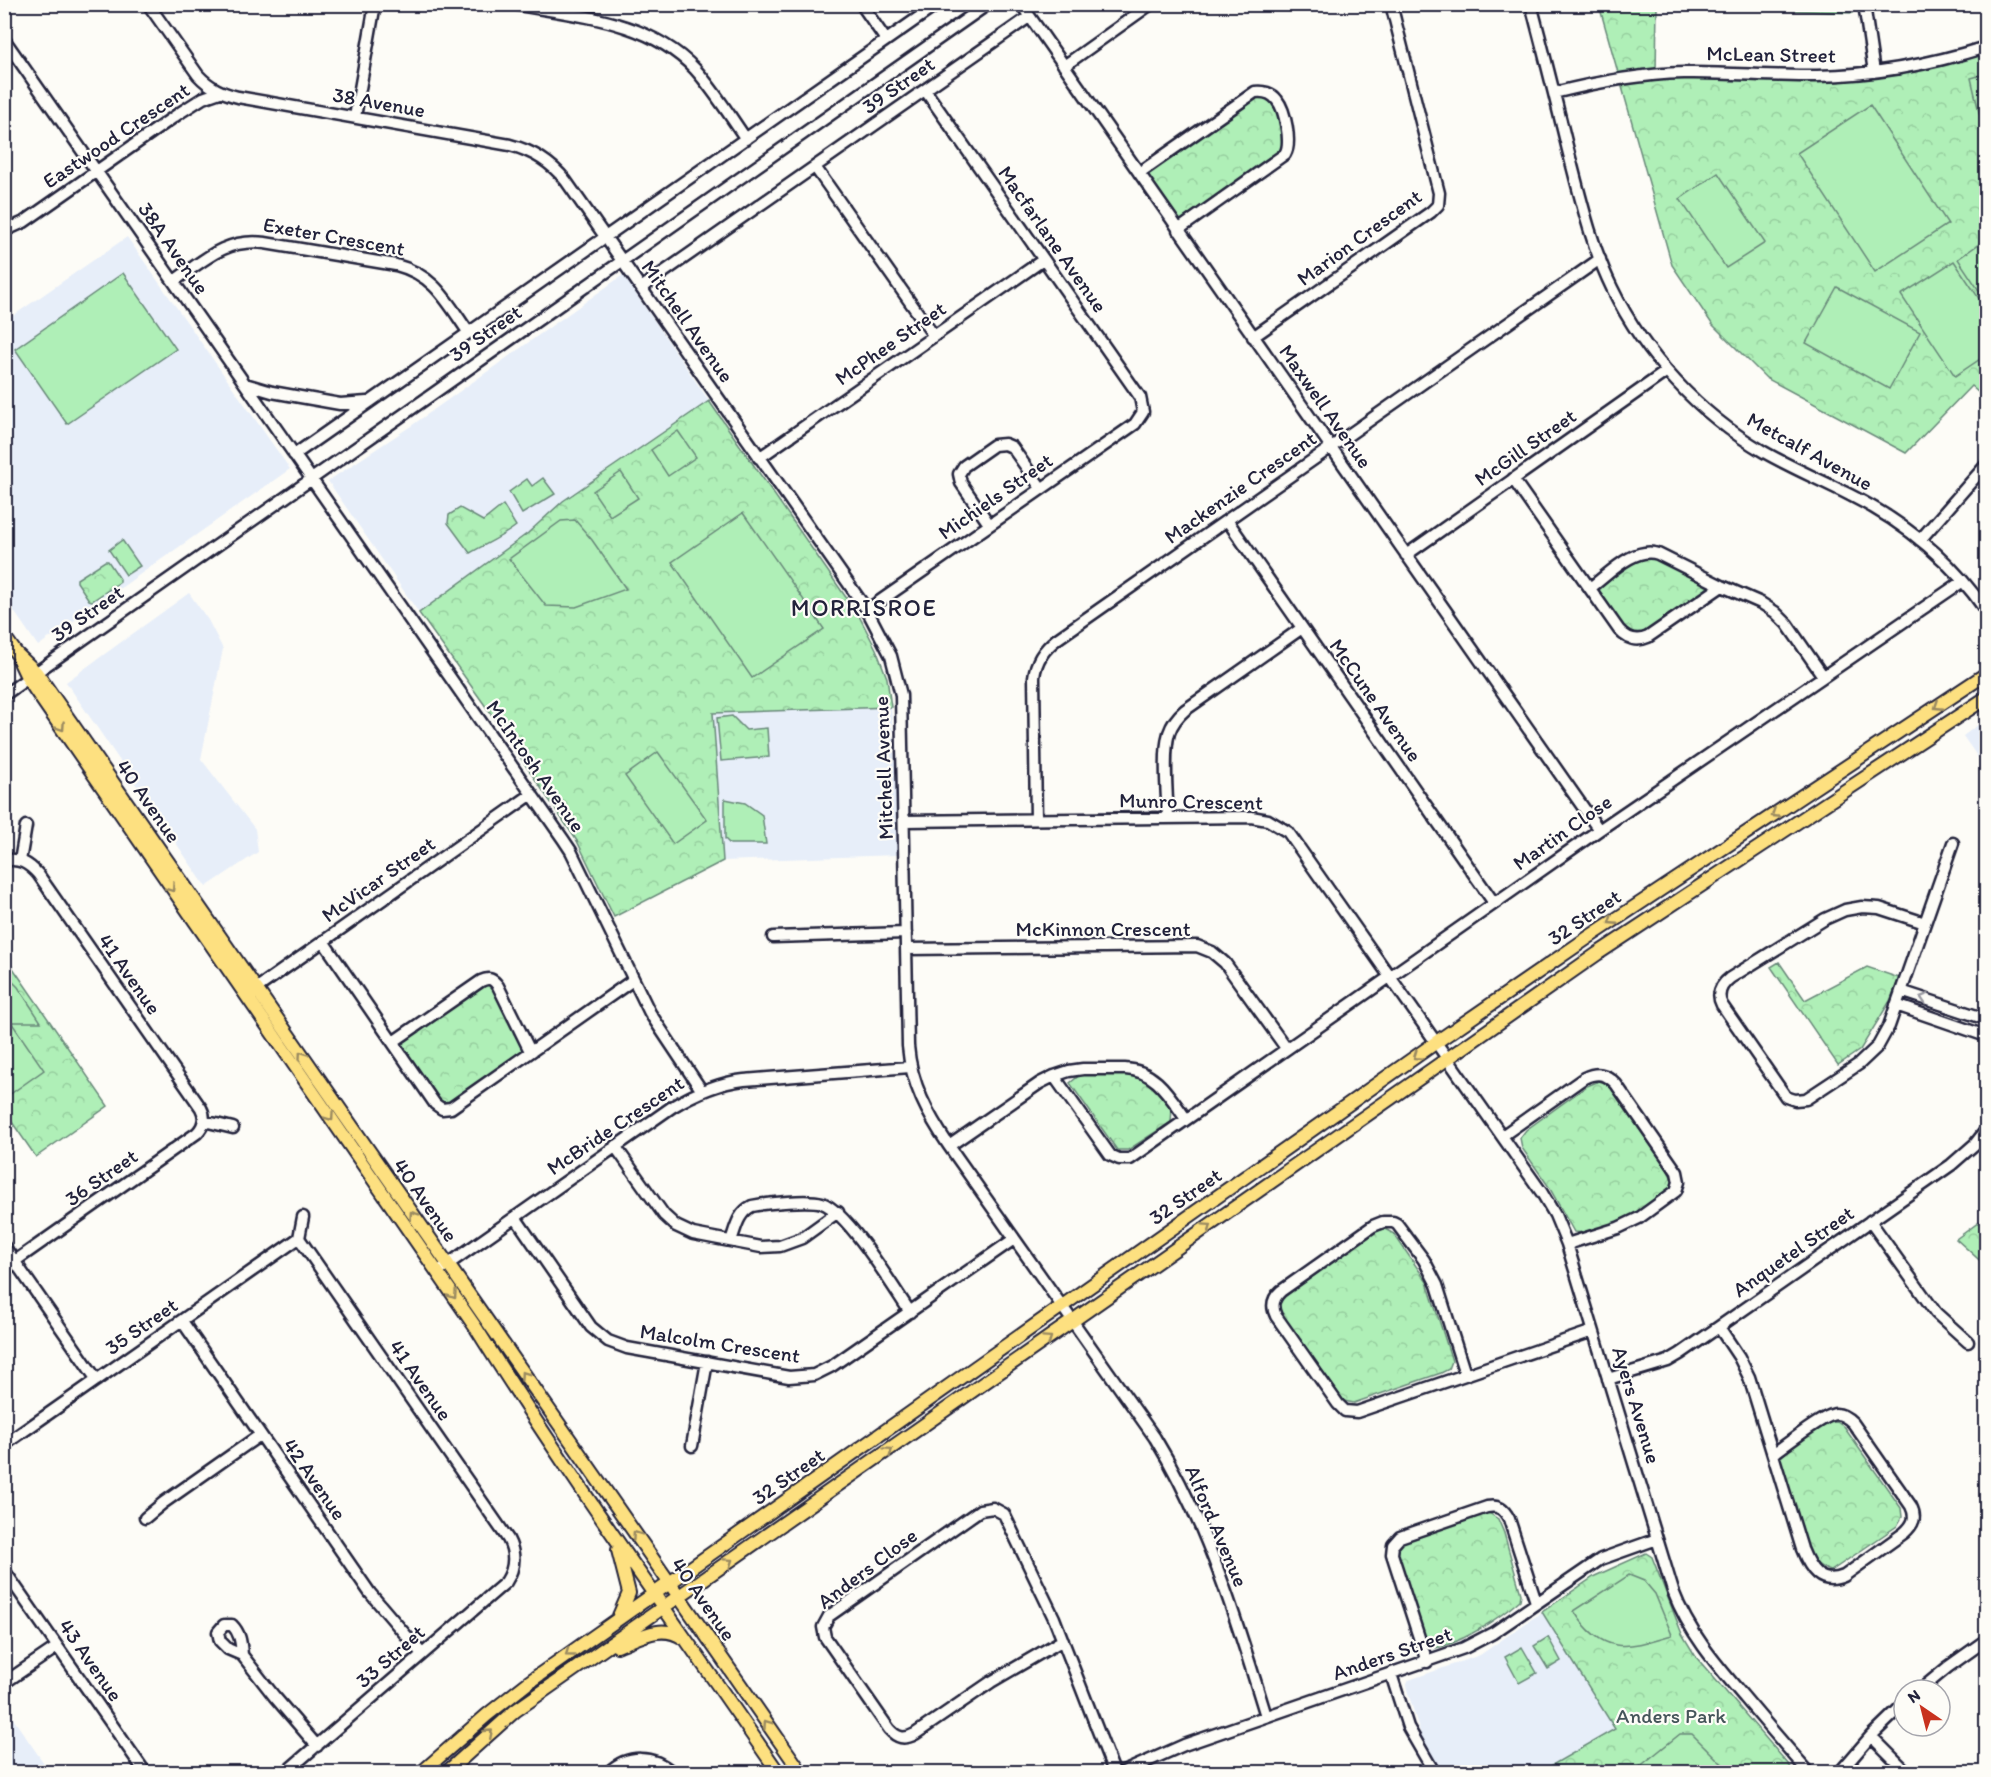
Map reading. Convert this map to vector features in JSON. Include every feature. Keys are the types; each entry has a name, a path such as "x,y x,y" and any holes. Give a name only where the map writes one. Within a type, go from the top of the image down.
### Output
{"main road":[{"name":"40 Avenue","path":"4,636 442,1268 679,1597 801,1773"},
{"name":"32 Street","path":"422,1773 487,1715 530,1682 1437,1042 1589,937 1986,674"},
{"name":"32 Street","path":"447,1773 472,1747 515,1711 1597,954 1986,698"},
{"name":"40 Avenue","path":"442,1268 521,1400 778,1773"},
{"path":"609,1530 619,1552 629,1588 628,1598 617,1620"},
{"path":"597,1654 659,1631 674,1633 688,1642"}],"street":[{"name":"38 Avenue","path":"148,4 198,75 220,92 510,145 534,153 561,174 606,237"},
{"path":"355,117 375,4"},
{"path":"513,4 612,22 635,29 656,40 678,53 694,69 746,139"},
{"path":"861,4 886,40"},
{"name":"39 Street","path":"294,455 938,4"},
{"name":"39 Street","path":"4,695 988,4"},
{"name":"Maxwell Avenue","path":"1021,4 1599,830"},
{"path":"1064,66 1151,4"},
{"name":"Marion Crescent","path":"1253,337 1438,205 1439,193 1391,4"},
{"name":"Metcalf Avenue","path":"1531,4 1579,193 1600,258 1626,315 1646,345 1700,405 1752,445 1865,503 1920,540 1963,581 1986,611"},
{"path":"1864,4 1874,72"},
{"name":"39 Street","path":"641,288 1029,16"},
{"name":"38A Avenue","path":"4,39 312,479"},
{"name":"McLean Street","path":"1554,93 1613,80 1670,74 1817,76 1874,72 1934,61 1986,46"},
{"name":"Macfarlane Avenue","path":"925,90 1140,398 1143,412"},
{"name":"Eastwood Crescent","path":"4,231 24,222 181,112 220,92"},
{"path":"1139,173 1255,92 1267,93 1277,100 1289,141 1285,154 1178,230"},
{"path":"815,166 934,336"},
{"name":"Mitchell Avenue","path":"606,237 867,610 886,643 899,683 902,706 910,1067 924,1104 949,1146 1062,1306"},
{"name":"Exeter Crescent","path":"174,281 216,252 232,244 254,241 396,265 413,270 434,284 469,333"},
{"name":"Mackenzie Crescent","path":"1036,819 1034,676 1041,656 1057,639 1600,258"},
{"name":"McPhee Street","path":"759,458 1043,260"},
{"name":"McGill Street","path":"1406,555 1667,371"},
{"path":"245,384 272,392 340,404 371,402"},
{"name":"Michiels Street","path":"867,610 1135,423 1143,412"},
{"path":"989,524 961,483 959,474 964,466 994,445 1002,443 1012,447 1041,488"},
{"path":"1920,540 1986,466"},
{"name":"McIntosh Avenue","path":"312,479 571,851 658,1027 702,1091"},
{"path":"1513,479 1622,633 1631,639 1640,640 1648,637 1722,586"},
{"name":"McCune Avenue","path":"1227,520 1494,903"},
{"path":"1590,588 1636,554 1647,551 1658,554 1761,603 1780,617 1822,676"},
{"name":"Martin Close","path":"1054,1076 1110,1155 1119,1159 1130,1159 1599,830 1963,581"},
{"path":"1168,818 1167,745 1176,719 1185,710 1302,628"},
{"name":"McVicar Street","path":"251,992 532,794"},
{"name":"Munro Crescent","path":"905,821 1261,818 1282,827 1296,842 1437,1042"},
{"path":"4,861 20,861 27,825"},
{"path":"1925,922 1879,908 1862,907 1845,910 1825,919 1722,985 1719,995 1722,1005 1786,1097 1806,1100 1867,1058 1878,1046 1896,1005 1953,843"},
{"name":"41 Avenue","path":"20,861 38,874 201,1108 204,1121"},
{"path":"773,937 906,933"},
{"path":"323,941 435,1104 447,1109 633,980"},
{"name":"McKinnon Crescent","path":"906,949 1197,946 1212,952 1225,963 1286,1048"},
{"path":"393,1042 481,981 492,979 498,986 530,1051"},
{"path":"1901,991 1986,1019"},
{"path":"1896,1005 1986,1036"},
{"path":"1957,1026 1962,1011"},
{"name":"Ayers Avenue","path":"1437,1042 1545,1198 1567,1244 1677,1601 1694,1635 1809,1773"},
{"name":"McBride Crescent","path":"442,1268 615,1146 677,1104 702,1091 733,1081 910,1067"},
{"path":"949,1146 1040,1083 1069,1071 1083,1069 1134,1069 1146,1074 1158,1082 1186,1119"},
{"path":"1502,1136 1584,1078 1591,1075 1605,1075 1616,1084 1677,1172 1679,1182 1676,1191 1639,1218 1618,1228 1567,1244"},
{"path":"204,1121 233,1128"},
{"name":"36 Street","path":"15,1261 197,1133 204,1121"},
{"name":"Anquetel Street","path":"1608,1379 1668,1361 1951,1165 1975,1144 1986,1130"},
{"path":"615,1146 660,1210 675,1226 699,1236 770,1247 790,1244 838,1212"},
{"path":"731,1241 739,1217 752,1206 815,1202 825,1204 846,1220 910,1312"},
{"path":"299,1238 303,1217"},
{"name":"Malcolm Crescent","path":"515,1217 588,1323 600,1336 614,1344 781,1376 798,1377 814,1375 832,1366 1014,1239"},
{"path":"1870,1221 1936,1313 1968,1342"},
{"path":"1465,1374 1433,1276 1401,1228 1393,1222 1383,1222 1372,1226 1281,1291 1275,1298 1273,1305 1276,1316 1345,1411 1357,1412 1593,1331"},
{"name":"41 Avenue","path":"299,1238 508,1539 513,1555 513,1565"},
{"name":"35 Street","path":"4,1446 299,1238"},
{"path":"4,1246 97,1380"},
{"name":"Alford Avenue","path":"1062,1306 1155,1438 1185,1491 1208,1544 1266,1716"},
{"name":"42 Avenue","path":"182,1321 370,1593 422,1654"},
{"path":"1719,1327 1749,1377 1802,1549 1815,1572 1825,1579 1836,1579 1913,1525 1915,1516 1911,1506 1853,1423 1845,1416 1836,1414 1825,1418 1773,1454"},
{"path":"692,1446 707,1362"},
{"path":"146,1518 163,1503 261,1435"},
{"path":"1427,1662 1392,1554 1393,1545 1400,1537 1487,1507 1498,1506 1505,1511 1509,1519 1536,1602"},
{"name":"Anders Close","path":"1062,1640 991,1682 915,1734 902,1738 889,1729 825,1637 822,1627 829,1616 980,1510 989,1507 1001,1511 1046,1597 1114,1773"},
{"name":"Anders Street","path":"1123,1773 1169,1750 1474,1644 1601,1559 1657,1539"},
{"name":"33 Street","path":"286,1773 506,1582 513,1565"},
{"name":"43 Avenue","path":"4,1570 145,1773"},
{"path":"1935,1678 1986,1640"},
{"path":"4,1683 57,1647"},
{"path":"242,1655 317,1746"},
{"path":"1391,1674 1408,1727 1434,1773"},
{"path":"1840,1773 1871,1736 1892,1716"},
{"path":"1871,1736 1907,1773"},
{"path":"609,1773 620,1764 632,1759 649,1760 660,1764 672,1773"}],"shaded area":[{"path":"127,237 290,469 38,646 5,598 4,322"},
{"path":"623,275 709,401 563,501 528,533 419,613 328,481 411,426"},
{"path":"189,593 208,620 223,649 201,759 255,829 258,852 206,887 66,682"},
{"path":"891,707 899,821 897,855 723,861 713,713"},
{"path":"1986,719 1986,769 1963,736"},
{"path":"1542,1612 1615,1729 1540,1772 1441,1772 1424,1745 1406,1686 1409,1680 1480,1655"},
{"path":"5,1707 50,1772 5,1772"}],"green space":[{"path":"1852,4 1853,13 1669,5 1836,5"},
{"path":"1599,5 1657,5 1656,74 1854,74 1986,47 1986,399 1971,386 1906,453 1766,378 1712,324 1672,265"},
{"path":"1986,74 1986,142 1971,78"},
{"path":"1250,95 1273,95 1289,146 1178,230 1139,173"},
{"path":"1870,105 1948,224 1875,272 1797,153"},
{"path":"1718,173 1765,243 1726,268 1680,199"},
{"path":"1986,239 1986,301 1958,259"},
{"path":"1954,261 1986,309 1986,355 1955,376 1901,295"},
{"path":"123,273 176,349 67,424 15,349"},
{"path":"1837,287 1920,332 1889,389 1806,343"},
{"path":"709,401 859,616 876,649 887,678 891,707 713,713 723,861 614,917 577,841 419,613 528,533 563,501"},
{"path":"678,431 696,457 668,476 651,450"},
{"path":"621,472 638,498 610,516 593,491"},
{"path":"543,478 555,494 522,514 509,492 527,479 532,486"},
{"path":"503,505 516,526 470,553 448,523 449,515 460,508 483,521"},
{"path":"743,513 824,629 752,678 672,562"},
{"path":"575,520 626,589 576,607 546,606 509,559 561,521"},
{"path":"122,540 140,566 126,575 109,550"},
{"path":"1642,552 1722,586 1648,637 1631,639 1590,588"},
{"path":"108,561 120,582 92,601 89,600 77,579"},
{"path":"732,716 746,730 767,728 769,757 721,761 717,718"},
{"path":"658,752 707,820 673,844 625,776"},
{"path":"725,799 745,803 762,815 766,844 730,844 725,839"},
{"path":"4,955 108,1106 36,1157 5,1112"},
{"path":"1779,962 1805,1000 1867,967 1899,978 1890,1001 1860,1050 1838,1065 1771,967"},
{"path":"488,979 530,1051 442,1109 393,1042"},
{"path":"12,981 41,1022 11,1022 44,1070 9,1095 4,1088 4,982"},
{"path":"1120,1073 1147,1081 1172,1108 1171,1122 1128,1150 1117,1150 1070,1083 1080,1075"},
{"path":"1602,1080 1611,1088 1667,1169 1672,1184 1657,1200 1631,1215 1603,1228 1584,1233 1574,1232 1549,1187 1522,1148 1520,1138 1526,1130 1587,1086"},
{"path":"1986,1217 1986,1266 1956,1239"},
{"path":"1385,1229 1394,1234 1427,1282 1452,1361 1449,1369 1441,1373 1354,1403 1344,1401 1280,1312 1279,1304 1284,1297 1376,1231"},
{"path":"1837,1422 1844,1427 1901,1508 1902,1517 1897,1526 1831,1571 1816,1562 1806,1548 1780,1463 1786,1451 1827,1423"},
{"path":"1489,1513 1498,1519 1504,1533 1521,1594 1520,1600 1490,1622 1464,1637 1440,1647 1430,1648 1425,1642 1396,1557 1397,1548 1403,1541"},
{"name":"Anders Park","path":"1646,1553 1652,1557 1682,1634 1696,1657 1795,1772 1540,1772 1615,1729 1542,1612 1595,1576"},
{"path":"1629,1575 1644,1581 1655,1594 1672,1635 1642,1643 1617,1645 1595,1636 1574,1611"},
{"path":"1548,1637 1561,1661 1548,1669 1534,1646"},
{"path":"1522,1647 1537,1673 1519,1683 1505,1657"},
{"path":"1680,1734 1692,1734 1730,1772 1633,1772"}],"district":[{"name":"MORRISROE","path":"864,607"}]}
